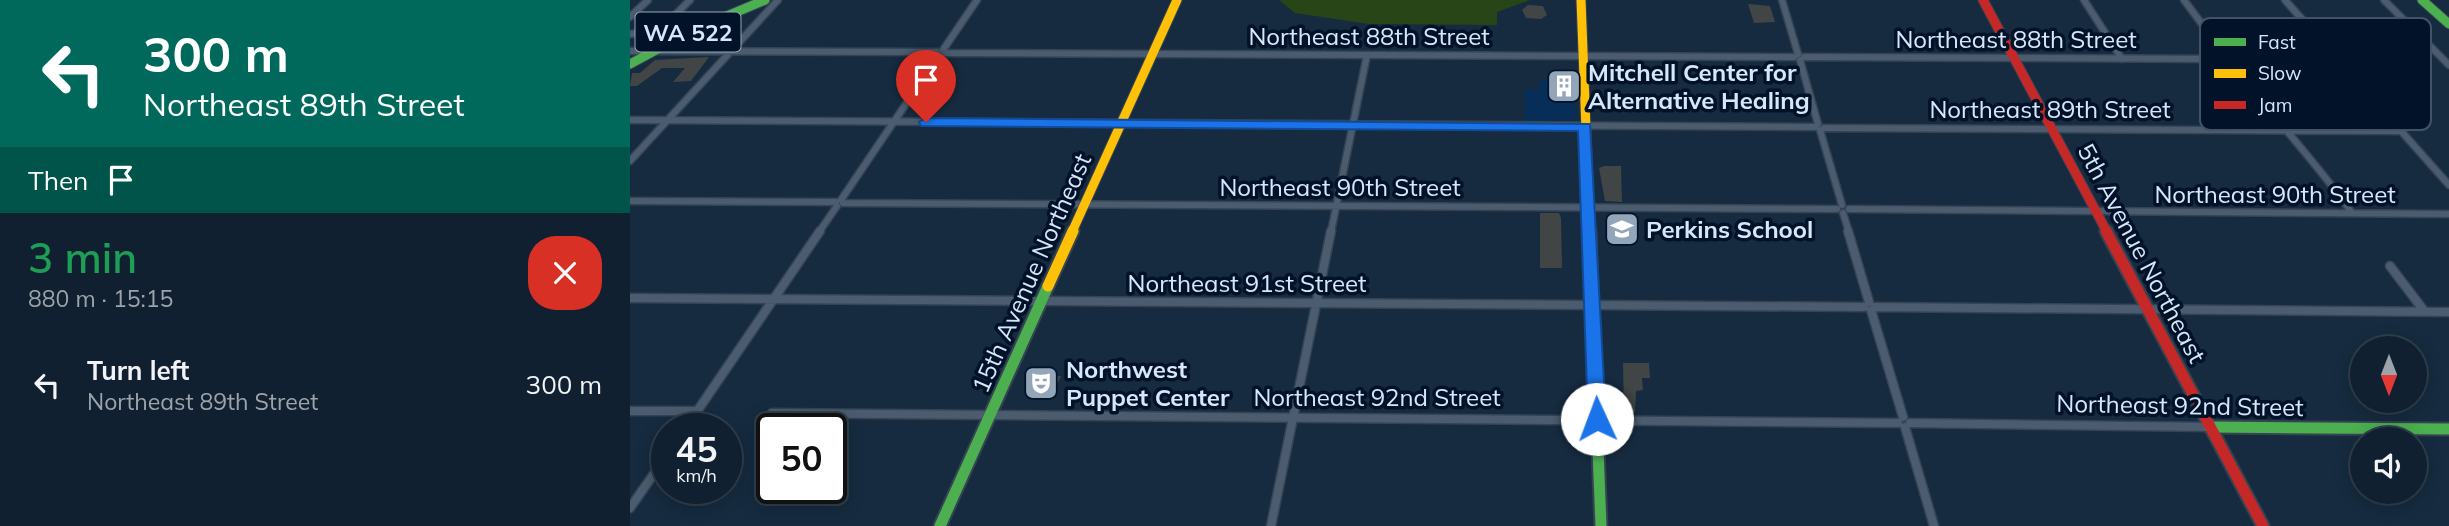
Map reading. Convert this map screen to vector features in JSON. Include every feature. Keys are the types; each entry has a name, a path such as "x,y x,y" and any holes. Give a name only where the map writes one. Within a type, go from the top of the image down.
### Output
{"main road":[{"name":"WA 522","path":"630,64 708,23 765,0"},
{"name":"15th Avenue Northeast","path":"940,526 1177,0"},
{"path":"1581,0 1601,526"},
{"name":"5th Avenue Northeast","path":"1983,0 2263,526"},
{"path":"2422,0 2449,24"},
{"path":"2436,0 2449,12"},
{"name":"Northeast 92nd Street","path":"2210,426 2449,429"}],"street":[{"path":"630,18 648,0"},
{"path":"630,34 652,33 661,29 690,0"},
{"path":"630,161 778,0"},
{"path":"630,411 697,411 977,0"},
{"path":"1782,0 1934,526"},
{"path":"2084,0 2122,59"},
{"name":"Northeast 88th Street","path":"2184,0 2200,21"},
{"path":"2285,0 2301,18"},
{"path":"2384,0 2402,18"},
{"path":"2431,47 2449,65"},
{"name":"Northeast 88th Street","path":"630,51 2200,59"},
{"path":"1271,526 1367,55"},
{"name":"Northeast 89th Street","path":"630,120 2200,130"},
{"path":"2284,130 2327,177 2352,213"},
{"name":"Northeast 89th Street","path":"2284,130 2402,131"},
{"path":"2402,131 2449,185"},
{"name":"Northeast 90th Street","path":"630,201 2449,214"},
{"path":"2390,266 2425,312"},
{"name":"Northeast 91st Street","path":"630,298 2449,312"},
{"name":"Northeast 92nd Street","path":"847,413 2210,426"},
{"path":"630,508 651,478"}],"shaded area":[{"path":"1540,80 1574,80 1576,119 1525,122 1525,89 1539,90"}],"green space":[{"path":"1279,0 1530,0 1497,12 1497,25 1369,24 1295,13"}],"building":[{"path":"1748,4 1770,6 1775,22 1754,23"},
{"path":"1528,5 1543,6 1547,15 1541,19 1526,18 1522,10"},
{"path":"731,23 740,29 725,46 707,46 725,35 717,29"},
{"path":"709,57 691,81 673,82 685,68 662,68 637,86 630,86 632,73 640,73 655,60"},
{"path":"1621,166 1622,202 1605,201 1599,168"},
{"path":"1540,213 1559,213 1561,218 1562,268 1540,268"},
{"path":"1623,363 1649,363 1650,378 1642,378 1643,390 1636,391 1635,412 1624,412"},
{"name":"Northwest Puppet Center","path":"1061,376 1054,391 1026,389 1031,377"}],"traffic: fast":[{"path":"630,64 689,32 765,0"},
{"path":"2422,0 2449,24"},
{"path":"940,526 1048,286"},
{"path":"1595,374 1601,526"},
{"path":"2210,427 2449,429"}],"traffic: slow":[{"path":"1048,286 1177,0"},
{"path":"1581,0 1595,374"}],"traffic: jam":[{"path":"1983,0 2263,526"}],"place":[{"name":"Mitchell Center for Alternative Healing","path":"1564,86"},
{"name":"Perkins School","path":"1622,229"},
{"name":"Northwest Puppet Center","path":"1041,383"}],"route":[{"path":"926,122 1585,127 1597,419"}]}
